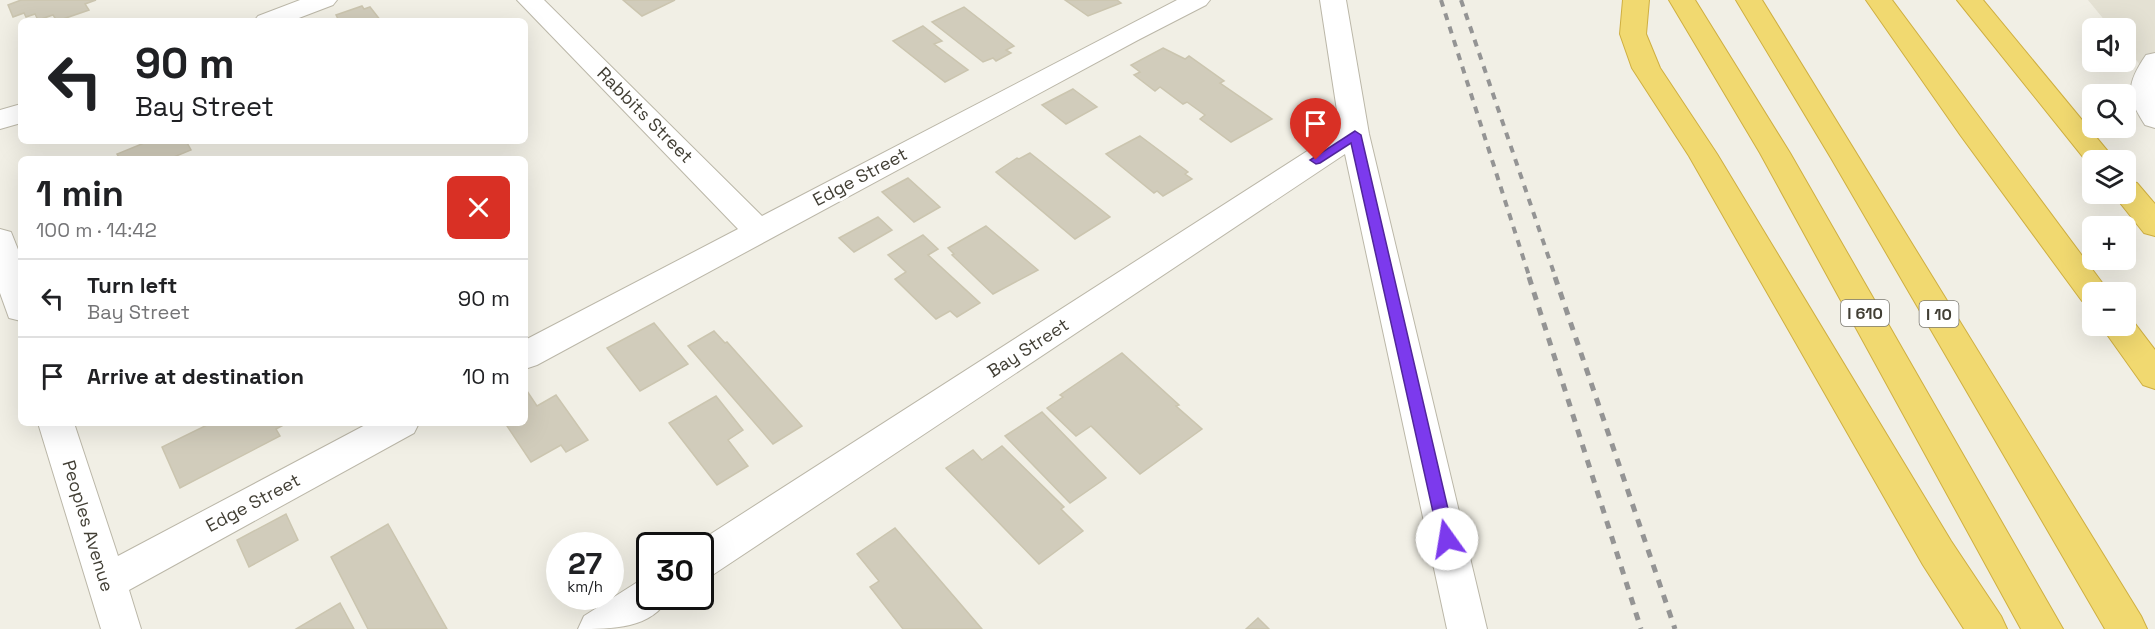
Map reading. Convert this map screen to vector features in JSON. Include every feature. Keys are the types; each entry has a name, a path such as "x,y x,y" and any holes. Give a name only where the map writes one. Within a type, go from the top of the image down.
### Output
{"highway":[{"name":"I 610","path":"1682,0 1775,153 2043,629"},
{"name":"I 10","path":"1749,0 2127,629"},
{"path":"1879,0 1971,129 2086,282"},
{"path":"1970,0 2093,150"},
{"path":"1634,7 1633,34 1646,68 1702,154 1937,553 1987,629"},
{"path":"2136,202 2155,225"},
{"path":"2126,336 2155,375"}],"street":[{"path":"275,18 324,0"},
{"name":"Rabbits Street","path":"530,0 759,231"},
{"name":"Edge Street","path":"528,354 1197,0"},
{"path":"1333,0 1355,135 1467,629"},
{"path":"2149,111 2143,89 2147,73 2155,61"},
{"path":"0,120 18,114"},
{"name":"Bay Street","path":"714,553 1355,135"},
{"path":"0,240 18,299"},
{"name":"Peoples Avenue","path":"57,426 105,583 122,629"},
{"name":"Edge Street","path":"105,583 395,426"},
{"path":"598,629 636,605"}],"shaded area":[{"path":"2088,0 2155,0 2155,84 2136,60 2136,18 2103,18"}],"building":[{"path":"21,0 96,0 85,4 89,10 66,18 55,18 53,15 37,18 35,14 26,17 24,13 13,17 8,5"},
{"path":"623,0 675,0 642,16"},
{"path":"1065,0 1117,0 1121,3 1088,16"},
{"path":"362,6 364,9 370,7 379,18 338,18 336,15"},
{"path":"964,7 1014,46 1006,50 1011,53 996,61 993,58 983,62 932,22"},
{"path":"923,26 942,41 934,44 968,70 945,82 893,41"},
{"path":"1163,48 1185,59 1189,56 1224,81 1220,83 1272,119 1231,142 1200,119 1205,115 1187,102 1183,104 1160,87 1155,91 1134,75 1140,72 1131,65"},
{"path":"1073,89 1097,107 1066,124 1042,105"},
{"path":"1140,136 1188,172 1185,174 1192,179 1163,196 1157,191 1154,193 1106,154"},
{"path":"142,144 188,144 191,150 176,156 118,156 117,154"},
{"path":"1030,153 1110,217 1075,239 996,172 1017,158"},
{"path":"908,178 940,207 914,222 882,192"},
{"path":"878,217 892,230 854,252 839,238"},
{"path":"986,226 1038,270 993,294 952,255 954,254 948,248"},
{"path":"923,235 938,249 928,255 980,303 957,317 950,311 936,319 895,279 906,272 888,255"},
{"path":"654,323 688,364 640,391 607,348"},
{"path":"714,331 725,343 727,342 802,426 773,444 688,346"},
{"path":"1122,353 1202,429 1140,474 1091,426 1076,436 1047,408 1063,397 1060,395"},
{"path":"528,392 537,406 556,395 588,440 566,452 561,445 531,462 507,426 528,426"},
{"path":"716,396 743,430 728,440 748,466 717,485 669,423"},
{"path":"1042,412 1106,478 1070,503 1005,436"},
{"path":"205,426 282,426 276,429 280,436 180,488 162,447"},
{"path":"1002,446 1064,507 1061,509 1083,531 1039,564 946,468 973,450 982,460"},
{"path":"286,514 298,540 249,567 237,540"},
{"path":"388,524 447,629 368,629 331,557"},
{"path":"895,528 982,629 903,629 870,587 879,581 857,554"},
{"path":"340,603 354,629 296,629"},
{"path":"1258,618 1269,629 1246,629"}],"railway":[{"path":"1441,0 1530,279"},
{"path":"1461,0 1556,279"},
{"path":"1529,277 1641,629"},
{"path":"1555,277 1675,629"}],"route":[{"path":"1316,160 1355,135 1447,539"}]}
